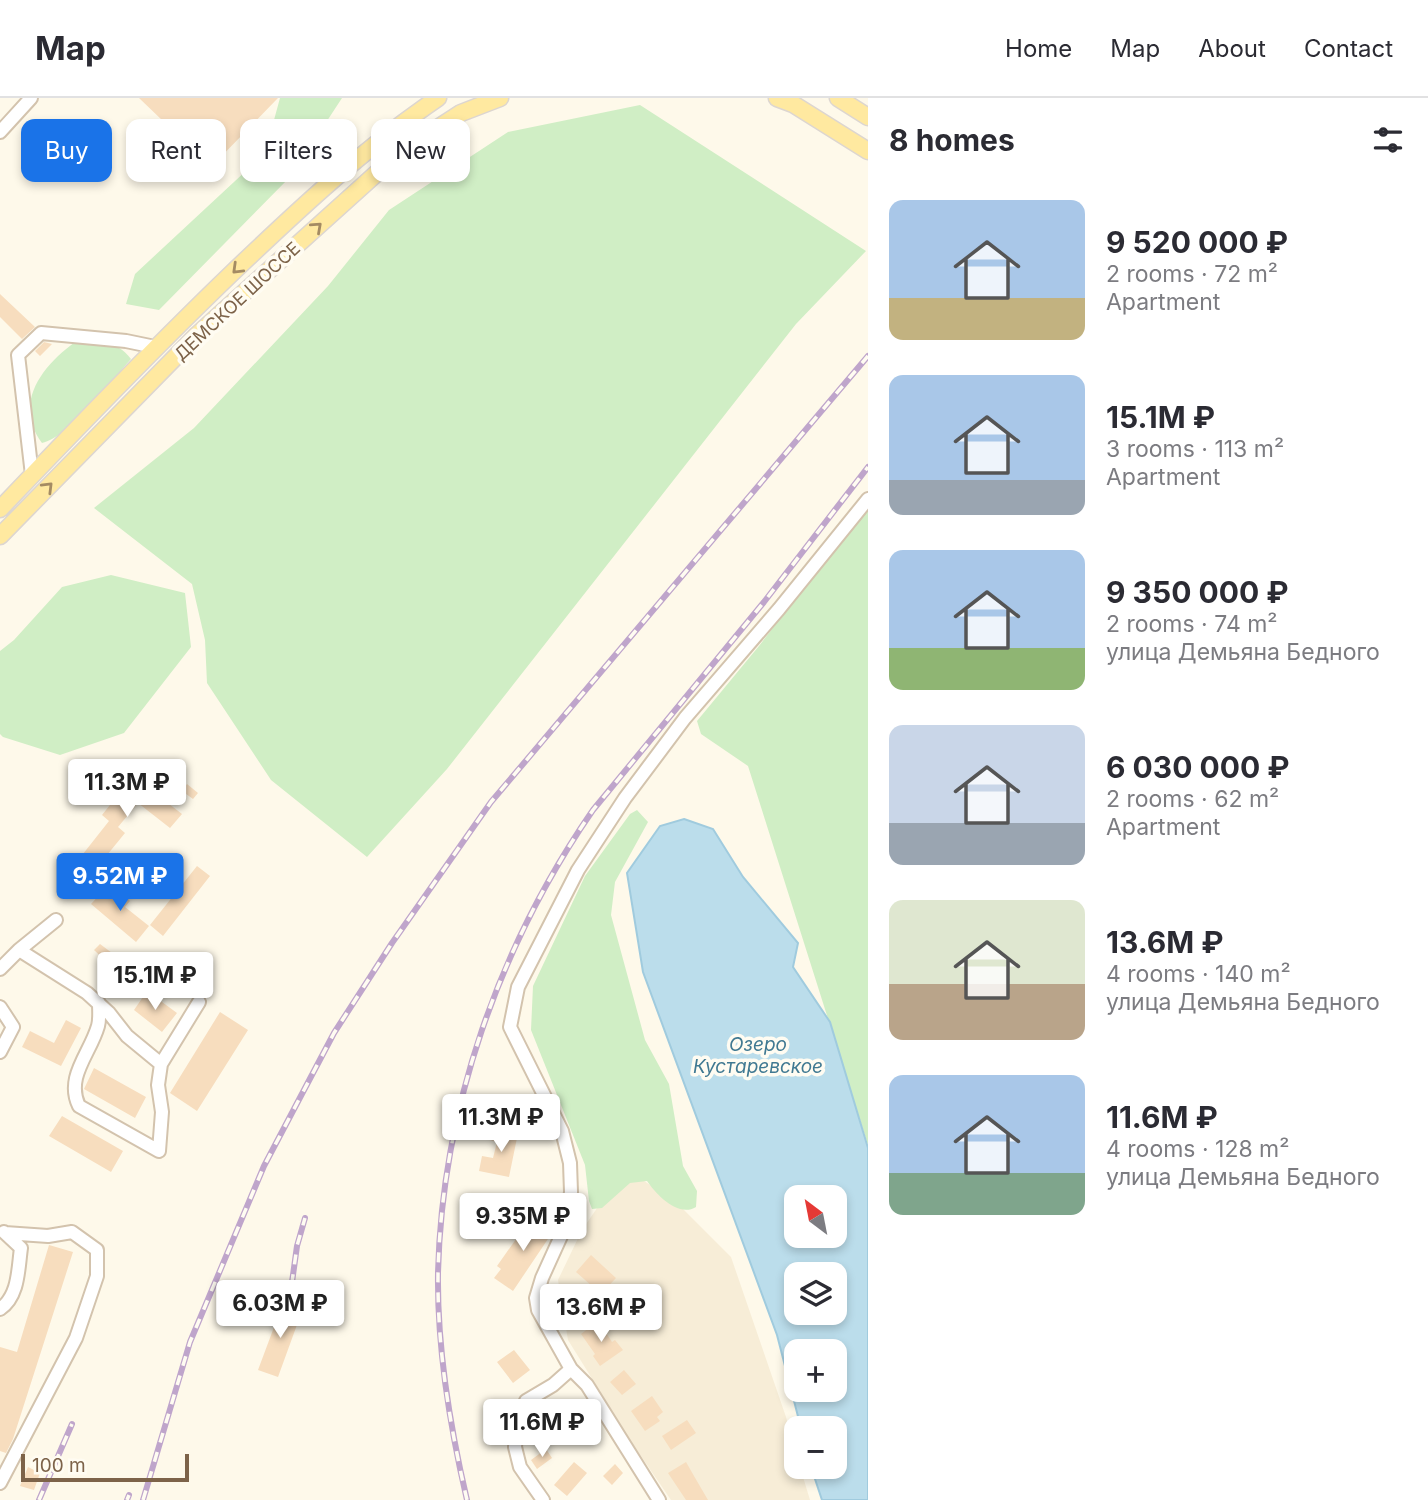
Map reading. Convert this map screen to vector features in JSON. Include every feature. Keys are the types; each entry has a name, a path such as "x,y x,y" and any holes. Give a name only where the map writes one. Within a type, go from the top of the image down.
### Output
{"main road":[{"name":"ДЕМСКОЕ ШОССЕ","path":"0,509 155,347 276,230 398,125 438,98"},
{"name":"ДЕМСКОЕ ШОССЕ","path":"0,536 197,335 398,154 461,113 500,98"},
{"path":"778,98 793,104 868,151"},
{"path":"838,98 864,114"}],"street":[{"path":"0,132 31,98"},
{"path":"32,475 18,355 41,332 126,341 155,347"},
{"path":"659,1500 587,1385 572,1369 544,1323 536,1298 566,1225 571,1192 570,1163 562,1130 510,1027 518,987 541,937 578,870 625,798 685,718 779,610 868,499"},
{"path":"0,969 56,920"},
{"path":"19,950 87,993 127,1036 161,1064"},
{"path":"99,1003 99,1023 75,1076 74,1094 79,1106 159,1151 162,1112 158,1085 161,1064 198,1002"},
{"path":"0,1007 13,1027 0,1052"},
{"path":"0,1309 9,1302 17,1282 21,1248 3,1232"},
{"path":"0,1483 76,1338 97,1276 97,1250 72,1232 48,1236 3,1232"},
{"path":"543,1500 520,1467 514,1447 517,1424 526,1401 553,1385 572,1369"}],"shaded area":[{"path":"638,1177 676,1202 731,1257 786,1416 784,1479 804,1479 810,1500 671,1500 632,1443 568,1340 558,1280 582,1230 604,1198"}],"green space":[{"path":"280,98 342,98 328,119 274,119"},
{"path":"640,105 866,251 796,324 447,769 367,857 271,780 207,683 205,640 192,584 94,508 194,428 328,286 389,210 432,182 470,182 470,157 508,132"},
{"path":"240,176 240,182 285,182 159,310 126,304 135,274"},
{"path":"75,342 113,345 131,359 77,420 53,439 42,443 30,414 35,387 51,363"},
{"path":"868,510 868,1145 748,766 701,734 697,721 759,646 859,516"},
{"path":"111,575 185,593 191,647 124,733 60,755 3,737 0,734 0,651 14,640 62,587"},
{"path":"637,810 648,822 615,882 611,915 645,1040 669,1084 683,1166 697,1191 696,1207 689,1210 668,1203 647,1181 630,1183 602,1208 592,1209 585,1165 531,1030 533,986 585,876 630,814"}],"water":[{"name":"Озеро Кустаревское","path":"684,819 713,829 743,877 798,943 793,967 830,1022 868,1148 868,1500 822,1500 815,1479 847,1479 847,1416 798,1416 794,1402 847,1402 847,1339 784,1339 784,1362 777,1335 643,972 627,873 660,826"}],"building":[{"path":"139,98 278,98 258,119 240,119 240,137 226,152 226,119 161,119"},
{"path":"0,294 35,327 22,339 0,317"},
{"path":"44,342 52,344 40,356 35,351"},
{"path":"133,776 182,814 170,828 138,803 118,827 125,833 94,871 79,859 109,821 102,815"},
{"path":"187,784 198,793 193,799 182,791"},
{"path":"197,866 210,876 163,936 150,925"},
{"path":"114,887 130,901 125,907 149,926 136,942 91,904 104,890 108,894"},
{"path":"100,944 116,956 110,965 94,950"},
{"path":"147,991 177,1013 162,1032 134,1010"},
{"path":"220,1012 248,1030 197,1111 170,1093"},
{"path":"66,1020 81,1028 61,1066 22,1047 30,1031 54,1043"},
{"path":"94,1068 146,1097 135,1118 84,1089"},
{"path":"62,1116 123,1151 111,1172 49,1136"},
{"path":"493,1128 518,1133 509,1177 479,1171 482,1156 493,1158 497,1142 490,1140"},
{"path":"533,1215 554,1230 513,1291 494,1278 501,1269 497,1266"},
{"path":"49,1245 73,1252 13,1439 6,1453 0,1451 0,1347 17,1352"},
{"path":"591,1255 616,1278 601,1294 576,1272"},
{"path":"283,1303 302,1311 278,1377 258,1370"},
{"path":"598,1321 612,1342 615,1340 623,1350 600,1366 581,1334"},
{"path":"514,1350 530,1370 513,1383 497,1362"},
{"path":"624,1370 636,1384 622,1395 610,1382"},
{"path":"652,1396 663,1412 657,1417 660,1421 645,1431 631,1411"},
{"path":"687,1420 696,1433 671,1450 662,1436"},
{"path":"546,1449 552,1458 537,1469 531,1460"},
{"path":"574,1462 587,1473 567,1496 554,1485"},
{"path":"686,1462 708,1500 686,1500 668,1473"},
{"path":"615,1464 623,1473 612,1485 603,1476"},
{"path":"28,1467 40,1473 34,1490 20,1486"}],"railway":[{"path":"143,1500 190,1342 264,1166 334,1033 392,943 491,802 868,356"},
{"path":"467,1500 442,1359 438,1302 442,1211 464,1090 504,973 560,862 593,810 764,602 868,467"},
{"path":"289,1304 297,1246 305,1218"},
{"path":"39,1500 72,1424"},
{"path":"127,1500 129,1495"}]}
